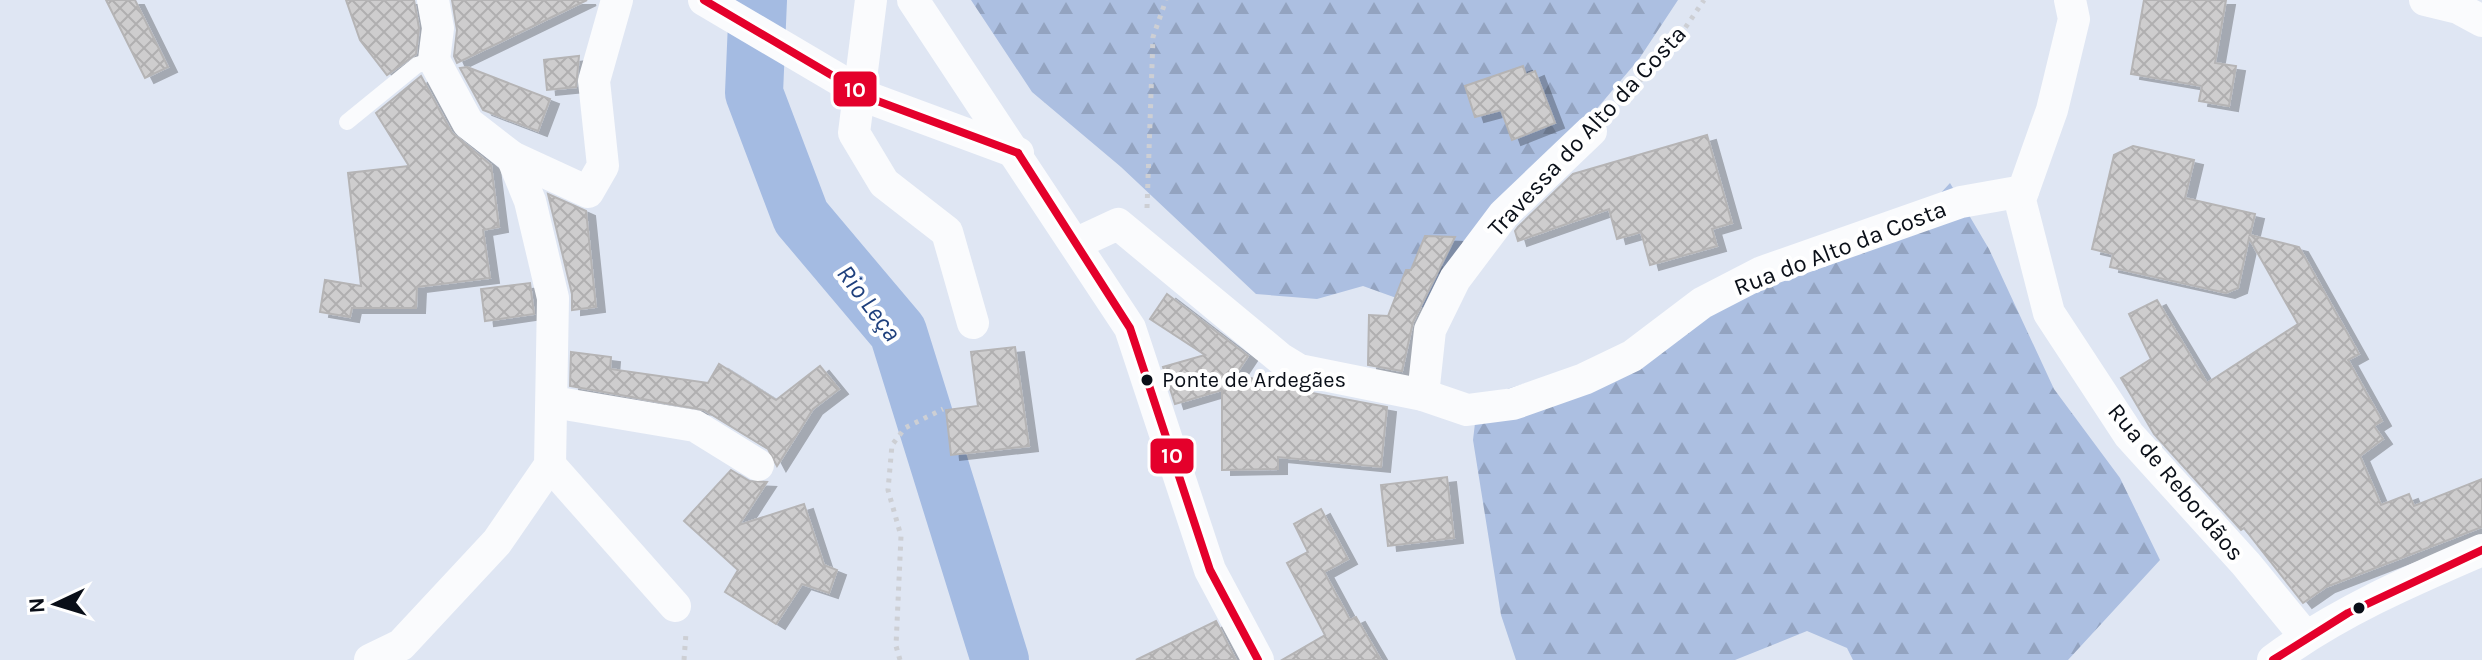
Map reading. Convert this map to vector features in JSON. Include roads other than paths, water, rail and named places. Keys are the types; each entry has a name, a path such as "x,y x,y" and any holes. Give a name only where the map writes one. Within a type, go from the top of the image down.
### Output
{"street":[{"path":"433,0 438,28 434,60 468,123 512,157 588,192 603,166 594,81 617,0"},
{"path":"704,0 872,99 1018,153"},
{"path":"871,0 854,133 884,183 947,232 973,323"},
{"path":"913,0 1018,153 1130,328 1210,570 1258,660"},
{"name":"Rua de Rebordãos","path":"2070,0 2074,19 2052,110 2020,200 2049,313 2129,435 2246,564 2305,636"},
{"path":"2425,0 2458,8 2482,21"},
{"name":"Travessa do Alto da Costa","path":"1423,395 1430,330 1455,279 1504,214 1591,131"},
{"path":"370,660 401,645 497,542 550,465 553,298 530,201 512,157"},
{"name":"Rua do Alto da Costa","path":"1075,244 1118,224 1281,359 1299,370 1423,395 1467,410 1513,404 1584,379 1632,356 1702,303 1762,272 1961,202 2023,191"},
{"path":"553,402 695,426 758,465"},
{"path":"550,465 675,606"},
{"path":"2273,660 2305,636 2402,585 2482,550"}],"lane":[{"path":"347,122 417,65 434,60"}],"waterway":[{"name":"Rio Leça","path":"758,0 754,93 801,217 898,332 1000,660"}],"place":[{"name":"Ponte de Ardegães","path":"1147,380"}]}
